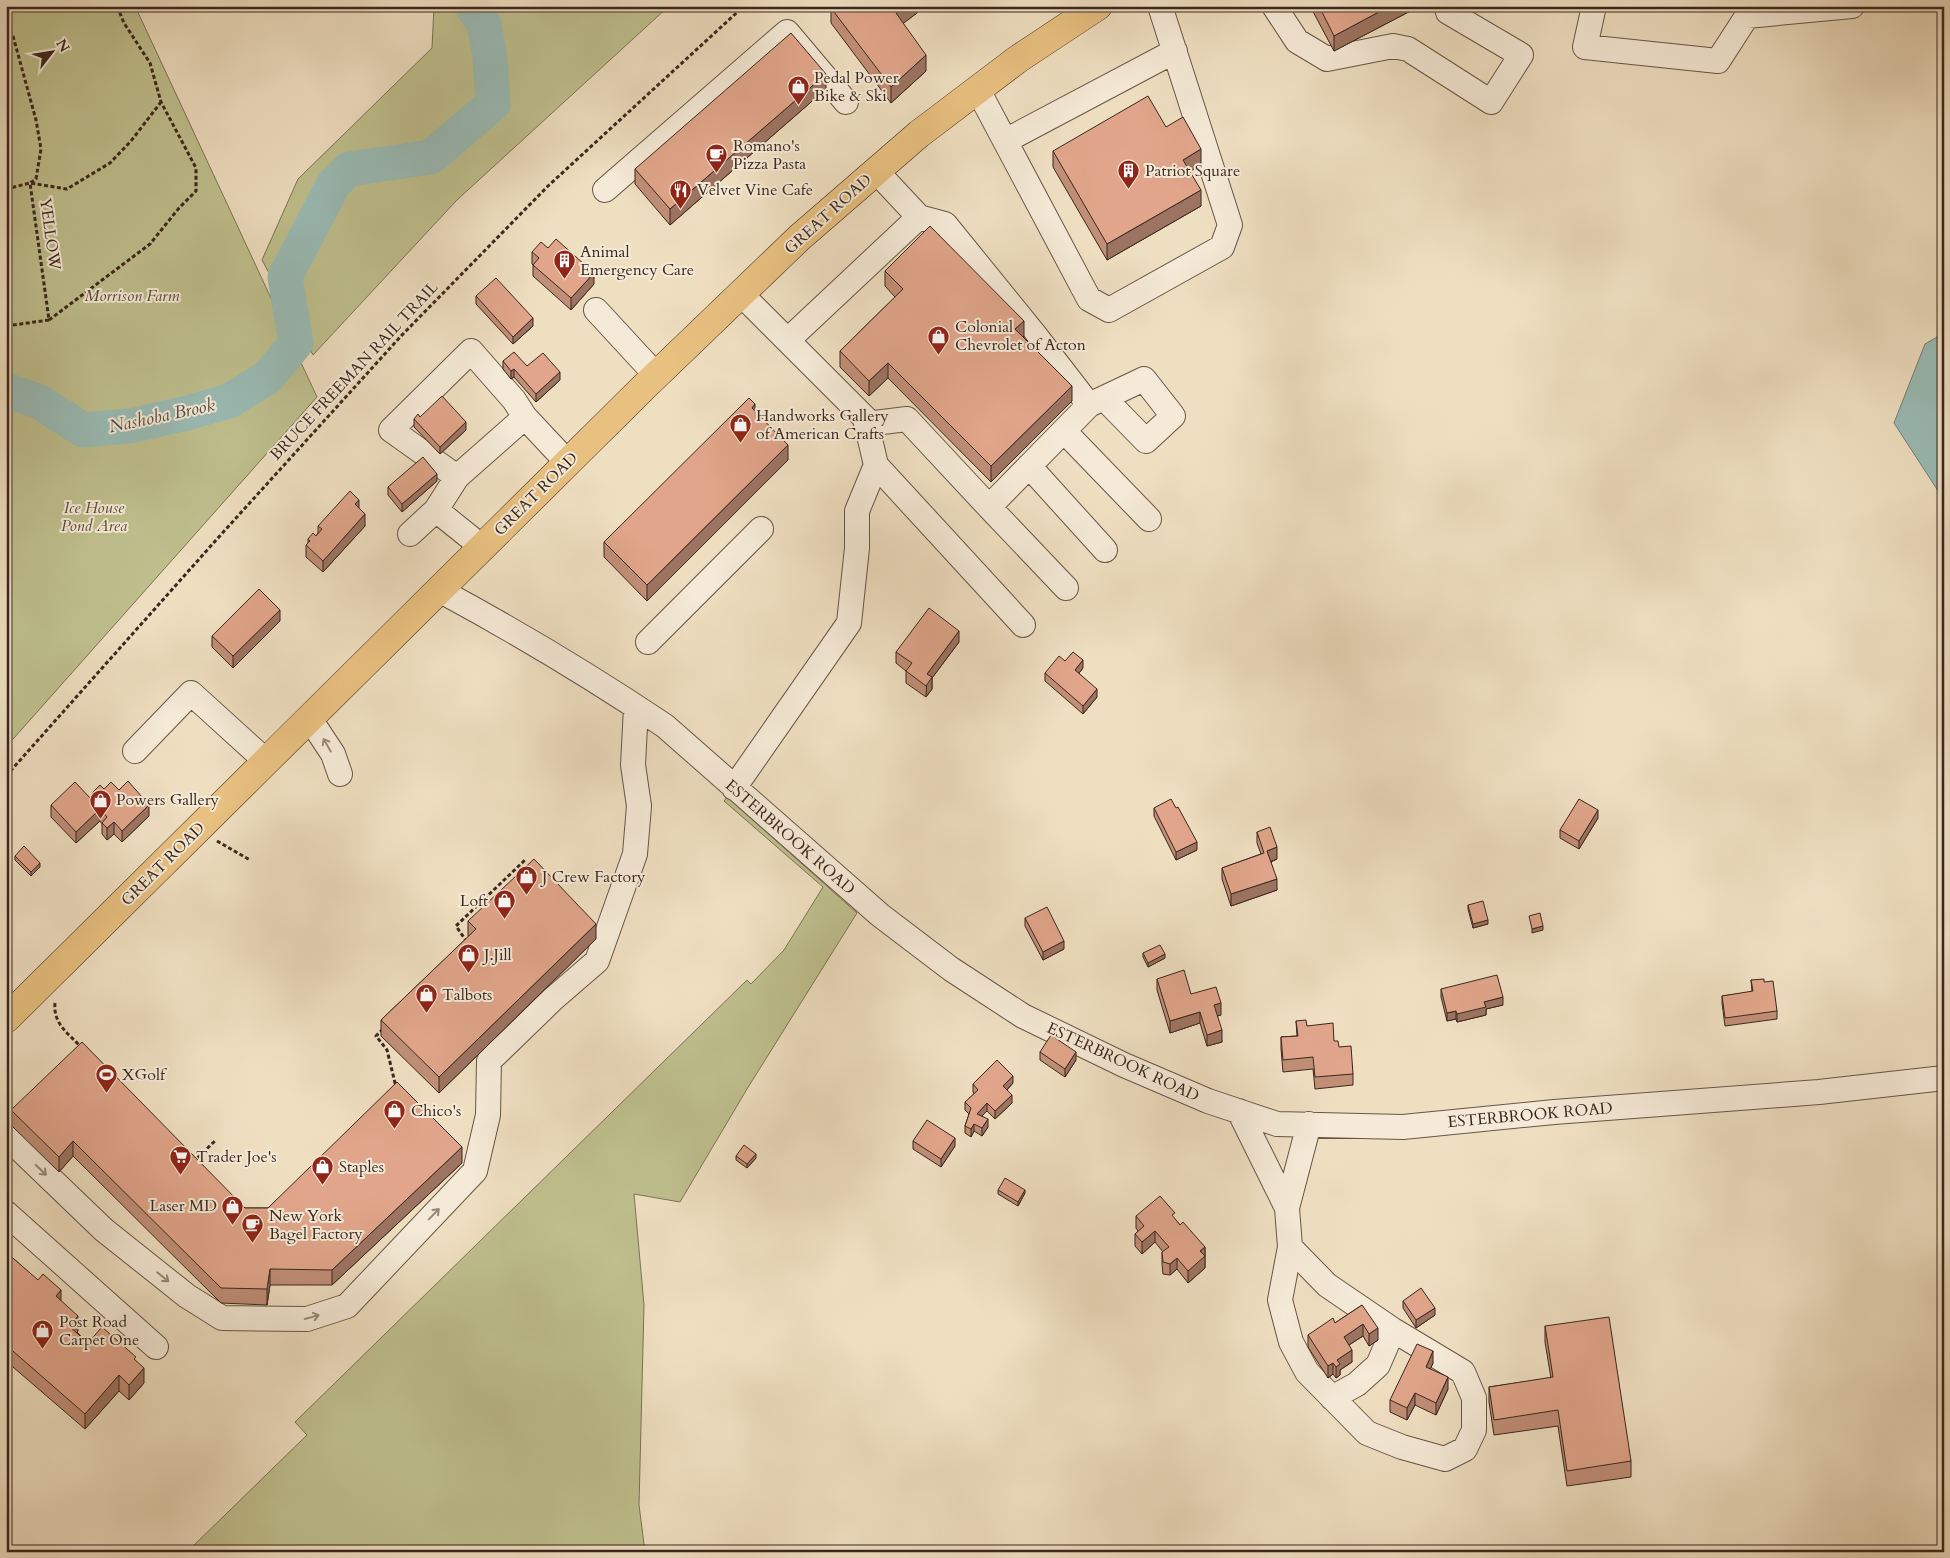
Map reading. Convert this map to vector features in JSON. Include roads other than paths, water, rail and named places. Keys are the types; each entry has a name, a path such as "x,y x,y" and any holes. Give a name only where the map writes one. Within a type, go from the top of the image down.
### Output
{"main road":[{"name":"GREAT ROAD","path":"6,1019 568,462 799,238 919,134 1086,9"}],"street":[{"path":"978,90 1089,299 1110,310 1222,247 1230,225 1160,6"},
{"path":"1274,6 1297,41 1328,59 1393,46 1408,49 1491,102 1521,54 1448,12"},
{"path":"1594,6 1585,47 1718,60 1747,16 1852,6"},
{"path":"605,190 787,32 846,102"},
{"path":"1005,141 1175,51"},
{"path":"876,171 919,218 945,224 1036,335 1097,402 1064,430 989,507"},
{"path":"788,340 919,218"},
{"path":"741,294 865,418 876,465 1023,625"},
{"path":"596,310 656,376"},
{"path":"457,477 391,430 471,351 514,400 525,417 568,462"},
{"path":"410,534 436,510 457,477 525,417"},
{"path":"866,424 906,419 1066,588"},
{"path":"1064,430 1149,519"},
{"path":"734,788 850,623 857,512 876,465"},
{"path":"1029,466 1105,550"},
{"path":"436,510 482,547"},
{"path":"648,642 760,529"},
{"name":"ESTERBROOK ROAD","path":"440,590 520,634 665,726 880,916 951,969 1023,1016 1124,1065 1208,1101 1277,1124 1403,1127 1554,1112 1819,1092 1944,1078"},
{"path":"135,751 191,694 267,762"},
{"path":"6,1136 104,1230 187,1296 222,1318 307,1319 347,1306 475,1171 488,1114 489,1060 553,999 597,961 635,854 639,806 633,765 636,707"},
{"path":"310,718 332,754 340,774"},
{"path":"1239,1111 1287,1208"},
{"path":"1290,1247 1327,1285 1393,1330 1463,1372 1474,1398 1474,1430 1466,1448 1446,1459 1402,1447 1367,1433 1307,1372 1291,1342 1280,1300 1290,1247 1287,1208 1309,1124"},
{"path":"6,1213 156,1347"},
{"path":"1332,1398 1357,1384 1378,1364 1393,1330"}],"water":[{"path":"1944,333 1944,500 1894,423 1925,344"}],"waterway":[{"name":"Nashoba Brook","path":"6,390 40,402 83,430 130,426 229,401 268,377 296,343 285,277 333,185 349,169 431,157 493,104 490,58 484,24 472,6"}],"place":[{"name":"Pedal Power Bike & Ski","path":"798,106"},
{"name":"Romano's Pizza Pasta","path":"717,174"},
{"name":"Patriot Square","path":"1129,190"},
{"name":"Velvet Vine Cafe","path":"681,209"},
{"name":"Animal Emergency Care","path":"564,280"},
{"name":"Colonial Chevrolet of Acton","path":"939,355"},
{"name":"Handworks Gallery of American Crafts","path":"740,444"},
{"name":"Powers Gallery","path":"100,819"},
{"name":"J Crew Factory","path":"526,896"},
{"name":"Loft","path":"504,920"},
{"name":"J.Jill","path":"468,974"},
{"name":"Talbots","path":"426,1014"},
{"name":"XGolf","path":"106,1094"},
{"name":"Chico's","path":"395,1130"},
{"name":"Trader Joe's","path":"180,1176"},
{"name":"Staples","path":"323,1186"},
{"name":"Laser MD","path":"233,1225"},
{"name":"New York Bagel Factory","path":"253,1244"},
{"name":"Post Road Carpet One","path":"43,1350"}],"park label":[{"name":"Morrison Farm","path":"132,296"},
{"name":"Ice House Pond Area","path":"94,517"}]}
